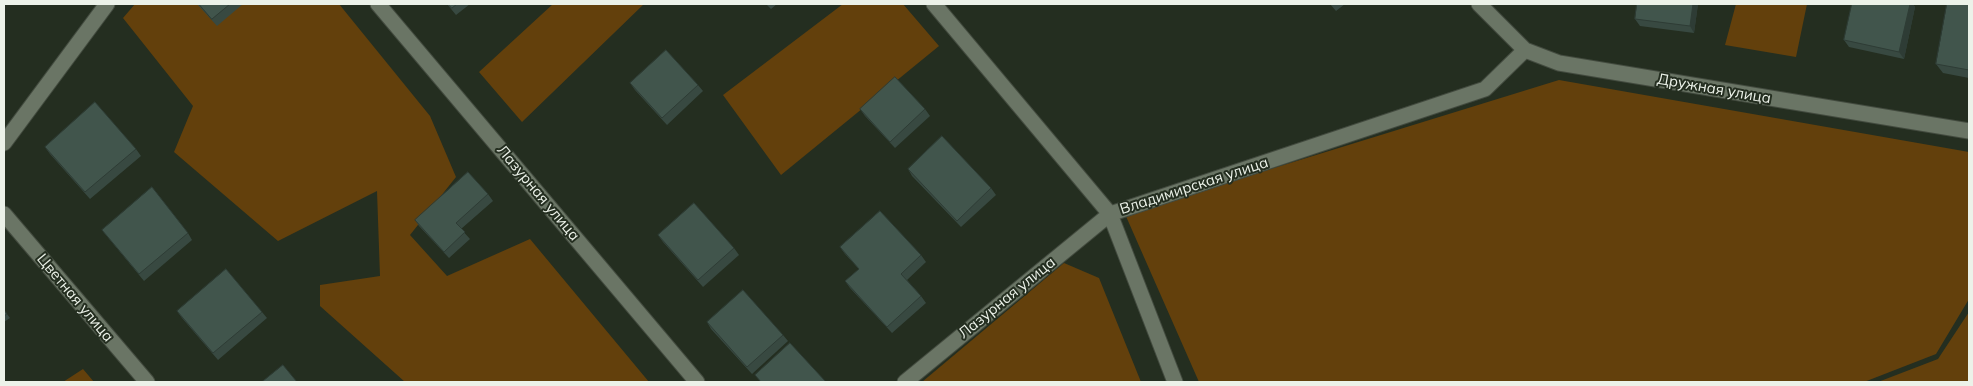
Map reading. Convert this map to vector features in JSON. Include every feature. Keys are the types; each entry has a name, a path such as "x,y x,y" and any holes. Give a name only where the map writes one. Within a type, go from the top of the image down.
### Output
{"street":[{"path":"4,143 107,4"},
{"name":"Лазурная улица","path":"378,4 697,382"},
{"name":"Владимирская улица","path":"934,4 1110,214 1485,89 1525,50"},
{"name":"Дружная улица","path":"1479,4 1525,50 1559,63 1969,131"},
{"name":"Цветная улица","path":"4,214 147,382"},
{"path":"1110,214 1175,382"},
{"name":"Лазурная улица","path":"905,382 1110,214"}],"shaded area":[{"path":"135,4 339,4 430,116 456,177 410,235 447,276 530,239 649,382 405,382 320,306 320,285 380,276 377,191 278,241 174,152 193,106 123,18"},
{"path":"553,4 644,4 522,122 479,72"},
{"path":"843,4 903,4 939,46 781,175 723,95"},
{"path":"1736,4 1807,4 1796,57 1725,45"},
{"path":"1559,80 1969,152 1969,299 1936,354 1864,382 1199,382 1125,214"},
{"path":"1064,263 1099,278 1141,382 922,382"},
{"path":"1969,312 1969,382 1878,382 1938,359"},
{"path":"83,369 94,382 63,382"}],"building":[{"path":"199,4 230,4 212,19"},
{"path":"448,4 457,4 452,8"},
{"path":"1637,4 1693,4 1690,26 1635,19"},
{"path":"1852,4 1910,4 1899,52 1844,40"},
{"path":"1947,4 1969,4 1969,70 1936,64"},
{"path":"666,50 698,85 662,118 630,83"},
{"path":"895,77 925,109 890,142 860,109"},
{"path":"95,102 136,149 85,192 45,147"},
{"path":"942,136 991,188 957,221 908,169"},
{"path":"468,172 488,194 456,223 465,232 444,252 415,220"},
{"path":"152,187 188,233 139,274 102,230"},
{"path":"694,203 734,248 698,280 658,235"},
{"path":"880,211 921,255 901,274 921,296 887,327 845,281 859,269 840,247"},
{"path":"226,269 262,312 213,353 177,311"},
{"path":"743,290 783,335 747,367 707,322"},
{"path":"790,343 826,382 761,382 755,375"},
{"path":"283,365 297,382 262,382"}]}
